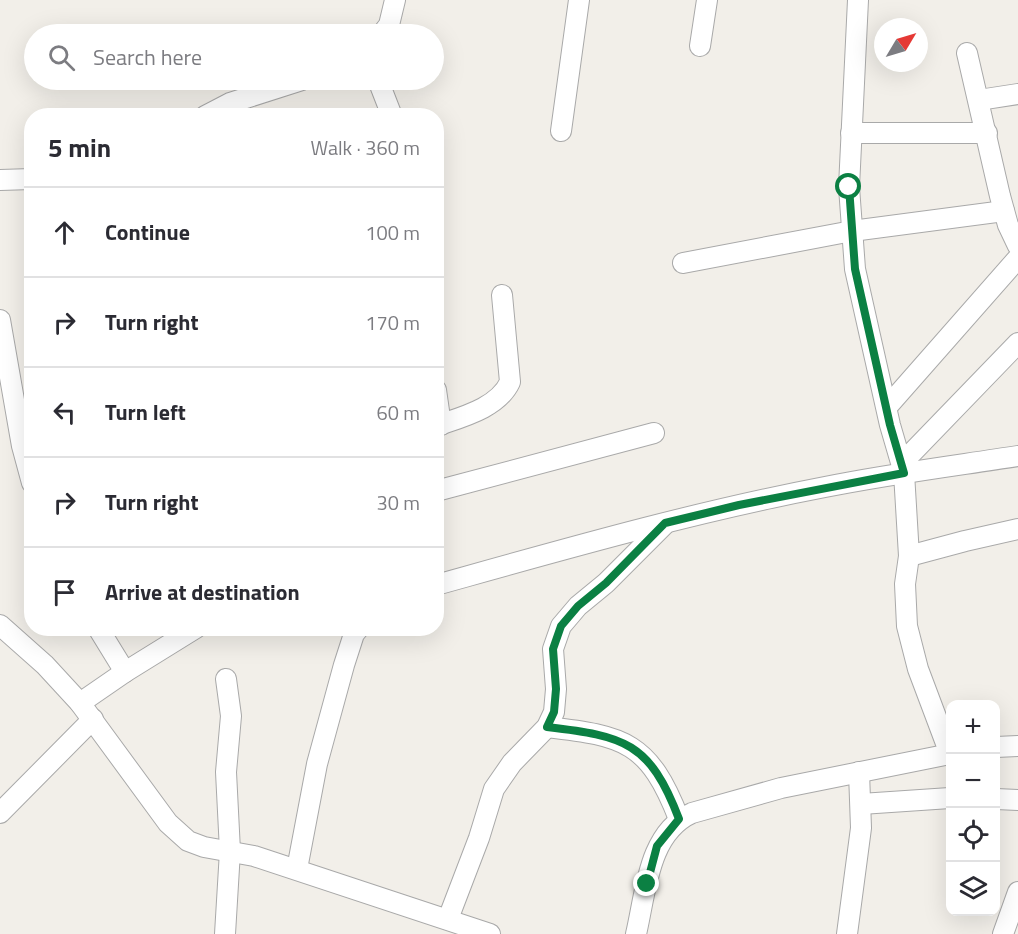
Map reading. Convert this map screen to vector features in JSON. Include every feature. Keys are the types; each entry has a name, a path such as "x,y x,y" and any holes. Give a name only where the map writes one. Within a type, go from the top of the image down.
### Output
{"street":[{"path":"389,24 395,0"},
{"path":"561,131 579,0"},
{"path":"700,46 707,0"},
{"path":"858,0 849,187 855,269 902,463 909,556 905,584 906,626 918,669 946,743"},
{"path":"967,53 1004,211 1018,246"},
{"path":"220,108 271,90"},
{"path":"382,90 389,108"},
{"path":"979,100 1018,94"},
{"path":"851,133 987,133"},
{"path":"0,180 24,179"},
{"path":"683,263 852,231 1004,211"},
{"path":"889,416 1018,258"},
{"path":"444,423 491,404 506,393 510,382 502,295"},
{"path":"0,320 24,453"},
{"path":"902,463 1018,344"},
{"path":"444,489 654,433"},
{"path":"444,583 665,523 902,463 1018,456"},
{"path":"448,919 479,838 494,789 512,764 547,727 554,712 556,689 553,649 561,626 578,606 606,583 665,523"},
{"path":"909,556 1018,530"},
{"path":"0,625 45,665 80,703 168,823 188,841 204,847 254,856 297,869 490,934"},
{"path":"103,636 125,672"},
{"path":"80,703 183,636"},
{"path":"297,869 317,764 353,636"},
{"path":"225,934 230,851 226,772 231,716 226,679"},
{"path":"0,813 93,719"},
{"path":"547,727 606,735 644,756 668,790 679,819"},
{"path":"1000,747 1018,746"},
{"path":"636,934 657,846 679,819 692,813 781,788 946,755"},
{"path":"847,934 858,857 861,804 859,772"},
{"path":"861,804 946,798"},
{"path":"1000,799 1018,800"},
{"path":"1009,929 1018,892"}],"route":[{"path":"647,884 657,846 679,819 668,790 644,756 625,744 606,735 547,727 554,712 556,689 553,649 561,626 578,606 606,583 665,523 825,486 904,473 890,425 855,269 849,187"}]}
